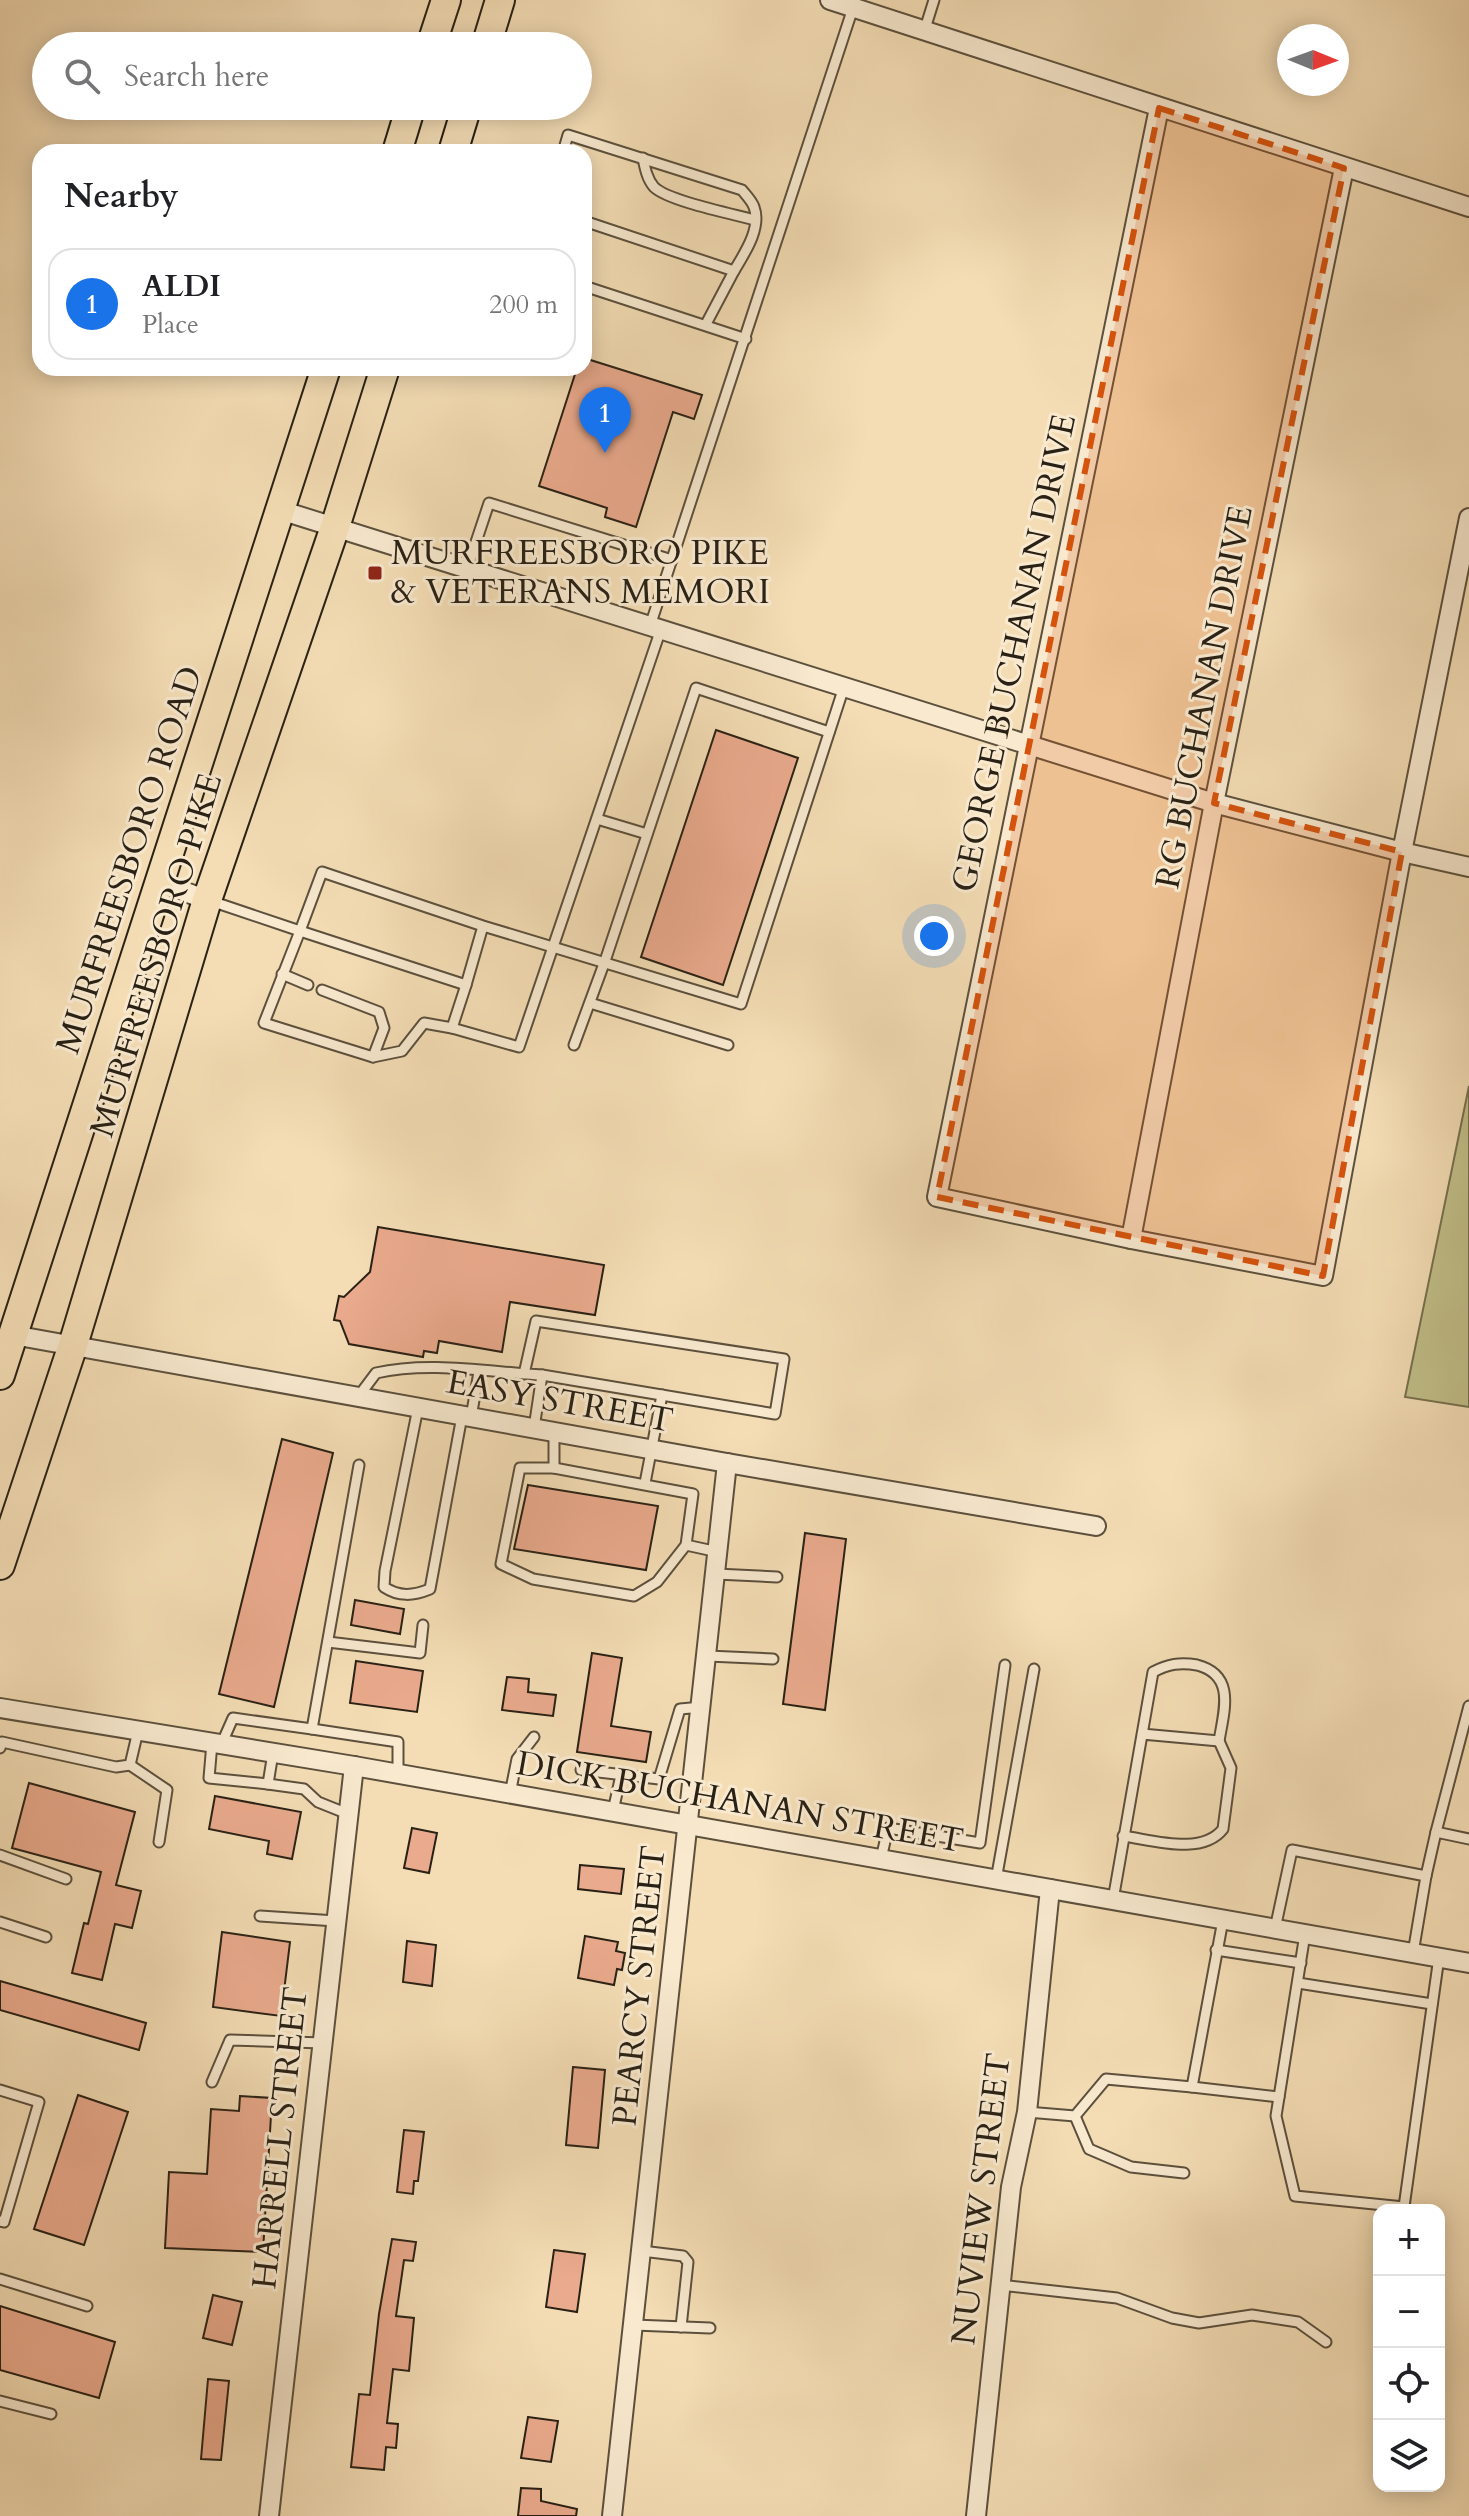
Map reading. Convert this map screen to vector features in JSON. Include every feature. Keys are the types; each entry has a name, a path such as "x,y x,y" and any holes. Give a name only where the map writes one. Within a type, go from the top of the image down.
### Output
{"main road":[{"path":"436,32 446,0"},
{"path":"490,32 500,0"},
{"path":"399,144 407,120"},
{"path":"455,144 463,120"},
{"name":"MURFREESBORO ROAD","path":"0,1375 323,376"},
{"name":"MURFREESBORO PIKE","path":"0,1565 73,1345 207,900 335,527 382,376"}],"street":[{"path":"830,0 1469,207"},
{"name":"GEORGE BUCHANAN DRIVE","path":"1159,108 937,1197 1323,1276 1402,852 1469,518"},
{"name":"RG BUCHANAN DRIVE","path":"1131,1239 1214,803 1344,168"},
{"path":"280,510 1214,803 1469,867"},
{"path":"159,882 207,900"},
{"name":"EASY STREET","path":"13,1335 1096,1526"},
{"name":"PEARCY STREET","path":"612,2516 690,1825 727,1463"},
{"name":"DICK BUCHANAN STREET","path":"0,1708 354,1766 1469,1963"},
{"name":"HARRELL STREET","path":"269,2516 354,1766"},
{"name":"NUVIEW STREET","path":"976,2516 1011,2187 1027,2112 1050,1889"}],"lane":[{"path":"924,32 934,0"},
{"path":"844,687 741,1004 605,961 554,946 483,926 322,872 264,1023 373,1057 402,1051 424,1023 519,1047 554,946 597,819 656,628 672,560 853,8"},
{"path":"565,144 568,135 742,190 754,206 755,220 750,243 706,324"},
{"path":"643,158 649,180 656,189 673,197 755,220"},
{"path":"592,224 734,271"},
{"path":"592,288 746,339"},
{"path":"467,569 489,503 672,560"},
{"path":"574,1045 696,688 829,732"},
{"path":"597,819 647,834"},
{"path":"207,900 466,985"},
{"path":"452,1028 483,926"},
{"path":"282,974 308,985"},
{"path":"322,990 379,1012 384,1028 373,1057"},
{"path":"590,1003 728,1045"},
{"path":"358,1397 376,1373 402,1367 479,1372 542,1375 775,1414 784,1359 536,1321 524,1374"},
{"path":"418,1408 384,1587 394,1593 416,1595 430,1589 479,1372"},
{"path":"534,1428 542,1375"},
{"path":"645,1483 654,1450 662,1395"},
{"path":"554,1432 554,1468"},
{"path":"312,1729 359,1465"},
{"path":"520,1468 554,1468 645,1483 693,1494 686,1545 657,1582 634,1596 533,1579 501,1564 520,1468"},
{"path":"686,1545 718,1552"},
{"path":"716,1574 777,1577"},
{"path":"328,1642 420,1653 423,1625"},
{"path":"708,1656 773,1659"},
{"path":"1113,1900 1123,1836 1153,1672 1169,1664 1208,1668 1220,1678 1225,1699 1219,1741 1231,1768 1223,1829 1217,1837 1196,1845 1123,1836"},
{"path":"881,1859 888,1828 980,1843 1005,1665"},
{"path":"996,1880 1034,1669"},
{"path":"1413,1953 1426,1876 1469,1706"},
{"path":"581,1770 659,1779 680,1709 702,1707"},
{"path":"348,1814 318,1802 304,1789 209,1778 217,1744 233,1718 398,1742 398,1774"},
{"path":"130,1765 138,1731"},
{"path":"1142,1734 1219,1741"},
{"path":"510,1794 517,1759 534,1737"},
{"path":"0,1748 2,1742 116,1767 130,1765 167,1790 159,1842"},
{"path":"268,1784 273,1753"},
{"path":"613,1811 621,1775"},
{"path":"1436,1832 1469,1839"},
{"path":"1275,1929 1292,1850 1426,1876"},
{"path":"0,1855 66,1879"},
{"path":"260,1916 336,1921"},
{"path":"1192,2087 1223,1920"},
{"path":"0,1922 46,1937"},
{"path":"1305,1934 1276,2116 1295,2196 1404,2207 1439,1957"},
{"path":"1216,1950 1301,1963"},
{"path":"1298,1983 1432,2004"},
{"path":"212,2082 230,2040 323,2043"},
{"path":"1075,2116 1106,2079 1279,2097"},
{"path":"0,2090 39,2102 4,2222 0,2221"},
{"path":"1027,2112 1075,2116"},
{"path":"1075,2116 1089,2149 1131,2167 1184,2173"},
{"path":"642,2251 683,2256 688,2262 681,2327"},
{"path":"0,2279 87,2306"},
{"path":"1000,2285 1117,2298 1172,2318 1199,2323 1252,2315 1298,2322 1326,2342"},
{"path":"634,2325 710,2328"},
{"path":"0,2401 51,2414"}],"highlighted area":[{"path":"1159,108 1344,168 1214,803 1402,852 1323,1276 937,1197"}],"shaded area":[{"path":"1469,1086 1469,1407 1405,1397"}],"building":[{"path":"592,361 702,395 694,419 673,412 636,527 605,517 607,508 539,486 574,376 592,376"},
{"path":"716,730 798,758 723,985 641,957"},
{"path":"378,1227 604,1265 595,1315 510,1302 502,1352 439,1341 437,1353 424,1351 423,1357 349,1344 340,1321 334,1320 339,1296 344,1297 370,1272"},
{"path":"282,1439 333,1453 274,1707 219,1694"},
{"path":"528,1485 658,1506 646,1570 514,1549"},
{"path":"805,1533 846,1539 825,1710 783,1704"},
{"path":"355,1600 404,1609 400,1634 351,1625"},
{"path":"592,1653 622,1658 611,1726 651,1732 646,1762 577,1752"},
{"path":"356,1661 423,1671 417,1712 350,1703"},
{"path":"507,1677 529,1679 528,1692 556,1695 553,1716 502,1710"},
{"path":"29,1783 135,1812 116,1885 141,1891 132,1928 115,1924 102,1980 72,1973 101,1872 12,1848"},
{"path":"215,1796 301,1812 292,1859 267,1854 269,1841 209,1829"},
{"path":"412,1828 437,1833 429,1873 404,1868"},
{"path":"580,1865 624,1869 621,1894 578,1889"},
{"path":"222,1932 290,1942 281,2016 213,2007"},
{"path":"585,1936 618,1942 616,1951 625,1953 622,1970 617,1969 614,1985 578,1978"},
{"path":"407,1941 436,1945 432,1986 403,1982"},
{"path":"0,1981 146,2023 139,2050 0,2010"},
{"path":"573,2067 605,2070 598,2148 566,2145"},
{"path":"78,2095 128,2112 84,2245 34,2229"},
{"path":"240,2096 272,2098 263,2252 165,2248 169,2172 207,2174 211,2109 239,2111"},
{"path":"404,2130 424,2132 418,2181 414,2181 413,2194 397,2192"},
{"path":"392,2239 416,2242 413,2261 404,2260 396,2316 414,2318 409,2371 393,2369 387,2423 398,2424 396,2448 386,2447 384,2470 351,2467 359,2394 370,2395"},
{"path":"554,2250 585,2254 577,2312 546,2307"},
{"path":"213,2295 242,2302 232,2345 203,2338"},
{"path":"0,2306 115,2342 99,2398 0,2370"},
{"path":"208,2379 229,2381 221,2460 201,2459"},
{"path":"528,2417 558,2421 551,2462 521,2458"},
{"path":"521,2488 541,2489 541,2501 577,2509 576,2516 518,2516"}],"place":[{"name":"ALDI","path":"605,453"},
{"name":"MURFREESBORO PIKE & VETERANS MEMORI","path":"375,573"}]}
